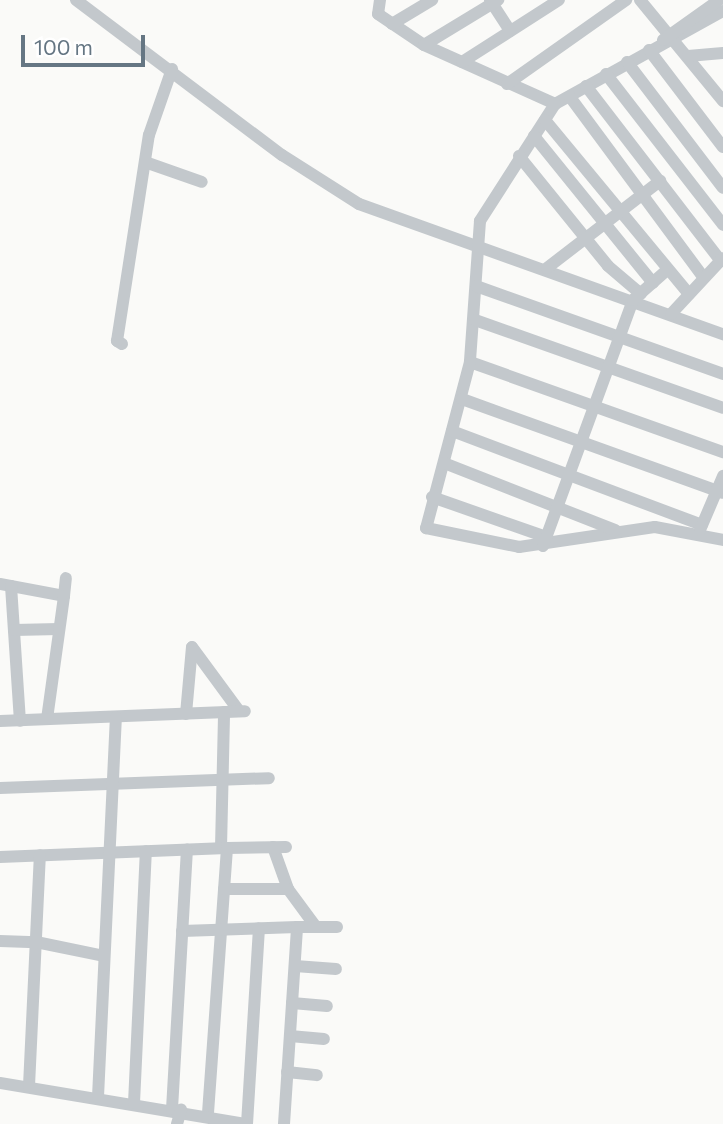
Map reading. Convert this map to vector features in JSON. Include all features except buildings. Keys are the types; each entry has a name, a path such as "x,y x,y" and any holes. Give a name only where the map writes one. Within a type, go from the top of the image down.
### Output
{"street":[{"path":"76,0 172,69 282,155 359,204 637,297 671,314 723,334"},
{"path":"380,0 377,13 424,45 555,104"},
{"path":"392,24 432,0"},
{"path":"462,62 559,0"},
{"path":"507,84 626,0"},
{"path":"640,0 668,39 688,56 723,101"},
{"path":"668,39 719,0"},
{"path":"424,45 493,1 510,31"},
{"path":"700,529 655,527 615,530 519,547 428,530 424,524 462,399 470,362 484,210 555,104 668,39 723,11"},
{"path":"649,50 723,147"},
{"path":"688,56 723,53"},
{"path":"627,62 723,188"},
{"path":"122,344 117,339 145,162 172,69"},
{"path":"606,74 723,225"},
{"path":"586,86 722,259 671,314"},
{"path":"570,97 640,195 705,278"},
{"path":"545,120 621,209 689,295"},
{"path":"534,136 653,283"},
{"path":"519,156 608,266 637,297"},
{"path":"145,162 202,182"},
{"path":"547,268 601,222 660,181"},
{"path":"545,542 568,473 637,297 667,270"},
{"path":"476,286 723,374"},
{"path":"475,320 723,408"},
{"path":"470,362 723,452"},
{"path":"462,399 720,492"},
{"path":"452,431 568,473 723,540"},
{"path":"443,463 557,505 615,530"},
{"path":"700,529 720,492 723,476"},
{"path":"432,497 545,542"},
{"path":"47,719 66,578"},
{"path":"20,720 14,631 5,585 64,596"},
{"path":"14,631 59,629"},
{"path":"0,721 116,717 186,714 242,711 192,647 186,714"},
{"path":"208,1116 224,889 224,712"},
{"path":"98,1097 116,717"},
{"path":"0,788 269,778"},
{"path":"0,857 279,847 288,889 316,927"},
{"path":"177,1124 187,849"},
{"path":"134,1103 146,851"},
{"path":"29,1086 40,855"},
{"path":"224,889 288,889"},
{"path":"182,931 337,926"},
{"path":"284,1124 297,927"},
{"path":"0,1083 176,1109 245,1124 259,928"},
{"path":"0,941 37,942 104,956"},
{"path":"295,966 336,970"},
{"path":"292,1003 327,1006"},
{"path":"290,1036 324,1039"},
{"path":"287,1072 317,1075"}]}
